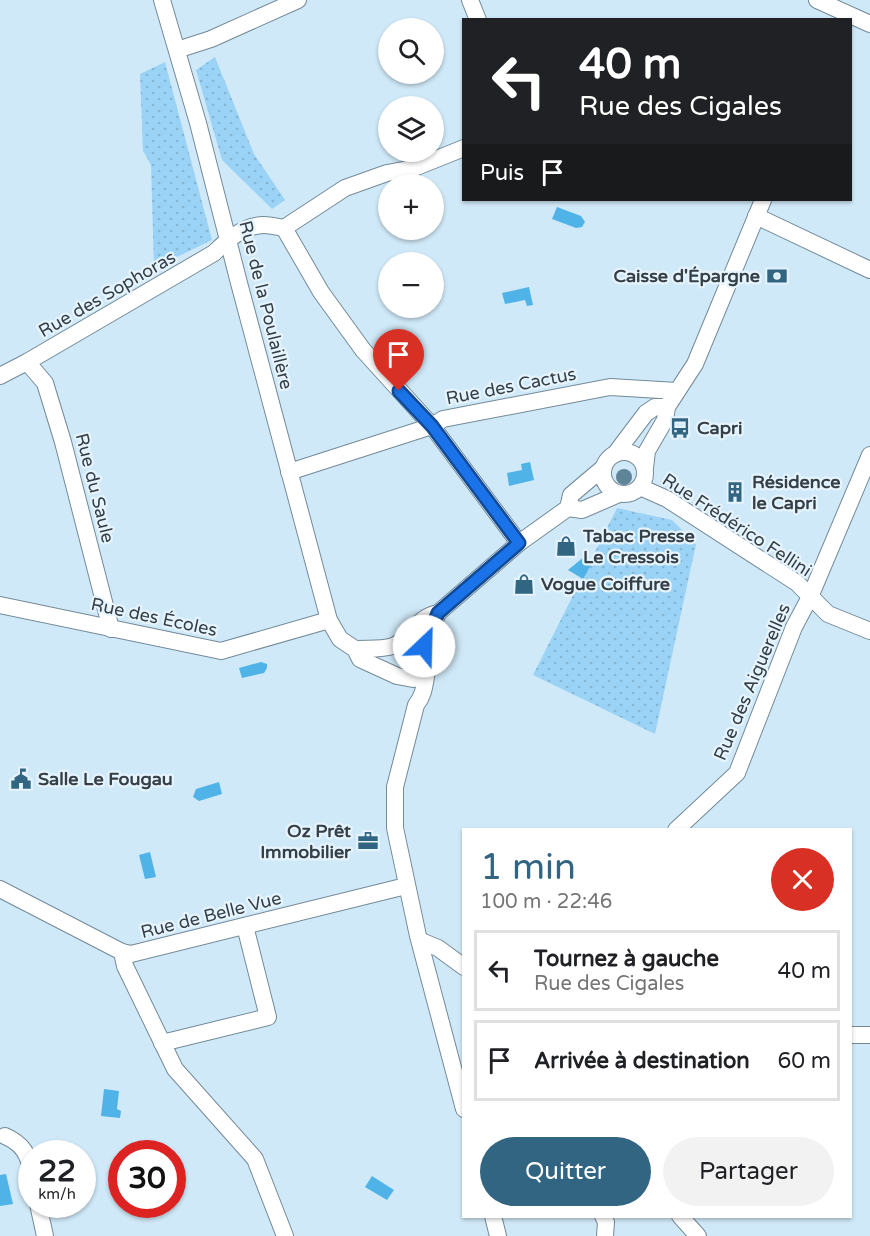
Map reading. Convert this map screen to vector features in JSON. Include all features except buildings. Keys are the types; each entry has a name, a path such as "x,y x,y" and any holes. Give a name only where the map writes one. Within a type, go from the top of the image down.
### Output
{"street":[{"name":"Rue de la Poulaillère","path":"162,0 228,238 329,620"},
{"path":"177,50 211,39 298,0"},
{"path":"470,0 477,18"},
{"path":"817,0 870,24"},
{"path":"462,149 414,168 387,173 345,188 284,228 321,292 363,350 432,426 519,543"},
{"path":"567,508 582,510 620,494 634,492 640,487 645,476 647,451 665,420 667,407 695,364 763,201"},
{"path":"756,216 870,270"},
{"name":"Rue des Sophoras","path":"0,376 214,253 228,238 252,227 264,225 284,228"},
{"name":"Rue du Saule","path":"27,362 45,383 63,442 111,629"},
{"name":"Rue des Cactus","path":"289,472 432,426 442,419 610,387 677,392"},
{"path":"424,646 438,613 519,543 567,508 572,495 603,468 646,413 655,407 667,407"},
{"path":"615,454 632,453 641,460 645,468"},
{"name":"Rue des Aiguerelles","path":"678,828 736,773 794,627 863,488 870,455"},
{"path":"603,468 606,485 620,494"},
{"name":"Rue Frédérico Fellini","path":"640,487 685,510 797,583 828,614 870,631"},
{"name":"Rue des Écoles","path":"0,605 221,651 233,650 329,620"},
{"path":"416,705 400,677 391,670 388,653 427,615 438,613"},
{"path":"329,620 340,639 355,649 360,659 400,677 413,679 422,674 428,664"},
{"path":"355,649 378,649 414,640 424,646 428,655 423,696 416,705 395,787 395,828 406,886 462,1101"},
{"name":"Rue de Belle Vue","path":"0,889 122,952 140,953 406,886"},
{"path":"162,1043 267,1017 244,926"},
{"path":"421,941 438,948 462,966"},
{"path":"122,952 125,966 175,1069 255,1159 285,1236"},
{"path":"852,1035 870,1035"},
{"path":"5,1136 18,1142"},
{"path":"41,1218 45,1236"},
{"path":"494,1218 498,1236"},
{"path":"604,1218 605,1236"},
{"path":"682,1218 698,1236"}],"shaded area":[{"path":"215,57 254,154 285,200 272,209 222,160 196,70"},
{"path":"165,62 212,240 154,268 151,165 143,151 140,74"},
{"path":"557,207 581,216 585,222 582,227 576,228 552,219"},
{"path":"529,287 533,305 527,306 525,300 505,304 502,293"},
{"path":"530,462 534,480 509,486 507,473 522,470 521,464"},
{"path":"617,508 672,520 696,544 655,734 533,675"},
{"path":"585,556 593,561 583,579 568,570"},
{"path":"261,662 267,664 264,673 242,678 239,668"},
{"path":"219,782 222,794 199,801 193,797 196,789"},
{"path":"150,852 156,877 145,879 139,855"},
{"path":"104,1089 119,1091 117,1109 121,1111 120,1118 101,1116"},
{"path":"6,1174 13,1204 0,1206 0,1175"},
{"path":"372,1176 394,1190 387,1200 365,1187"}],"place":[{"name":"Caisse d'Épargne","path":"777,276"},
{"name":"Capri","path":"680,428"},
{"name":"Résidence le Capri","path":"735,492"},
{"name":"Tabac Presse Le Cressois","path":"566,546"},
{"name":"Vogue Coiffure","path":"524,584"},
{"name":"Salle Le Fougau","path":"21,779"},
{"name":"Oz Prêt Immobilier","path":"368,841"}],"route":[{"path":"399,391 432,426 519,543 438,613 424,646"}]}
